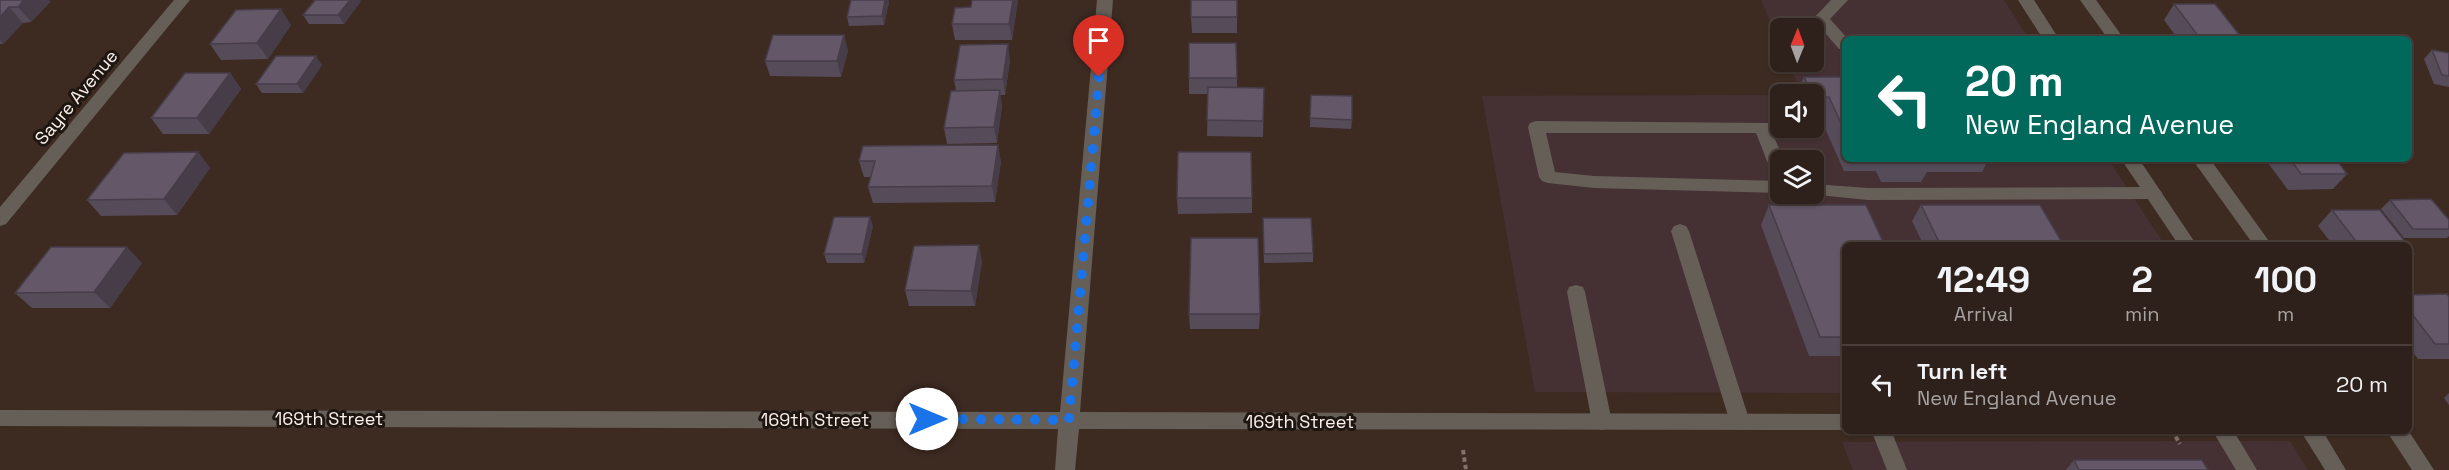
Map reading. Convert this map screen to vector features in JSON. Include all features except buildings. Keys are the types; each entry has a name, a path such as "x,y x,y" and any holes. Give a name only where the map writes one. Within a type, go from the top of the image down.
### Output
{"street":[{"name":"Sayre Avenue","path":"0,219 182,0"},
{"path":"1065,470 1105,0"},
{"path":"1840,0 1821,19 1842,42"},
{"path":"2026,0 2049,36"},
{"path":"2088,0 2114,36"},
{"path":"1770,187 1594,182 1548,177 1536,127 1762,127 1771,150"},
{"path":"2132,162 2186,242"},
{"path":"2203,162 2261,242"},
{"path":"1824,191 1868,194 2153,193"},
{"path":"1680,231 1740,422"},
{"path":"1576,292 1602,422"},
{"name":"169th Street","path":"0,418 1842,422"},
{"path":"1883,434 1897,470"},
{"path":"2224,434 2247,470"},
{"path":"2313,434 2336,470"},
{"path":"2399,434 2424,470"}],"path":[{"path":"2175,434 2181,444"}],"shaded area":[{"path":"1761,0 2004,0 2027,36 1842,36 1842,162 2110,162 2163,242 1842,242 1842,393 1535,392 1482,96 1770,95 1770,138 1824,138 1824,84 1798,84 1792,72 1824,72 1824,18 1770,18 1770,21"},
{"path":"2290,441 2308,470 1853,470 1842,442"}],"route":[{"path":"927,419 1069,420 1099,77"}]}
